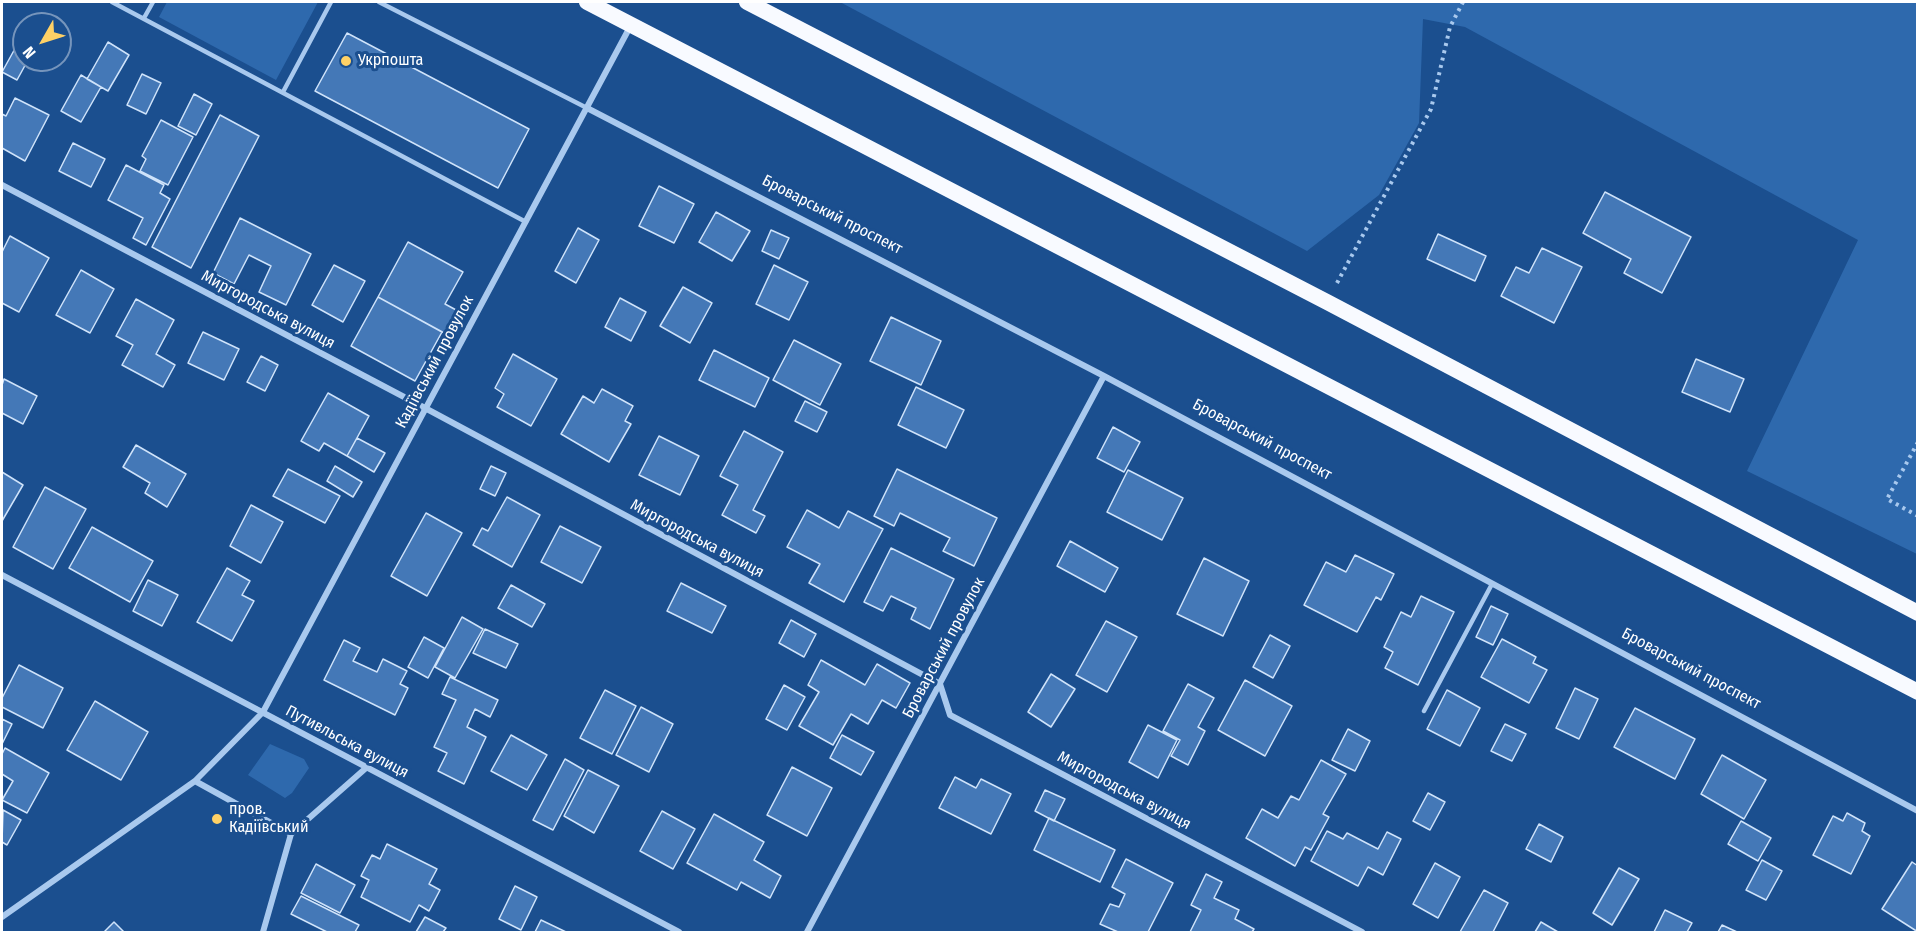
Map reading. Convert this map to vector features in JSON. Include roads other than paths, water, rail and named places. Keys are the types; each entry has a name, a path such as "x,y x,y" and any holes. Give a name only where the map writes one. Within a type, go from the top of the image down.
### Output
{"highway":[{"path":"587,2 1917,692"},
{"path":"747,2 1327,302 1917,613"}],"street":[{"name":"Кадіївський провулок","path":"2,916 195,781 263,712 632,24"},
{"name":"Броварський проспект","path":"587,108 1104,376 1917,811"},
{"name":"Миргородська вулиця","path":"2,185 940,684 950,715 1362,933"},
{"name":"Броварський провулок","path":"807,933 1104,376"},
{"name":"Путивльська вулиця","path":"2,575 679,933"},
{"path":"263,933 291,834 366,768"},
{"path":"195,781 291,834"}],"lane":[{"path":"112,2 526,222"},
{"path":"144,18 153,2"},
{"path":"283,92 331,2"},
{"path":"379,2 587,108"},
{"path":"1424,711 1492,584"}],"place":[{"name":"Укрпошта","path":"346,61"},
{"name":"пров. Кадіївський","path":"217,819"}]}
